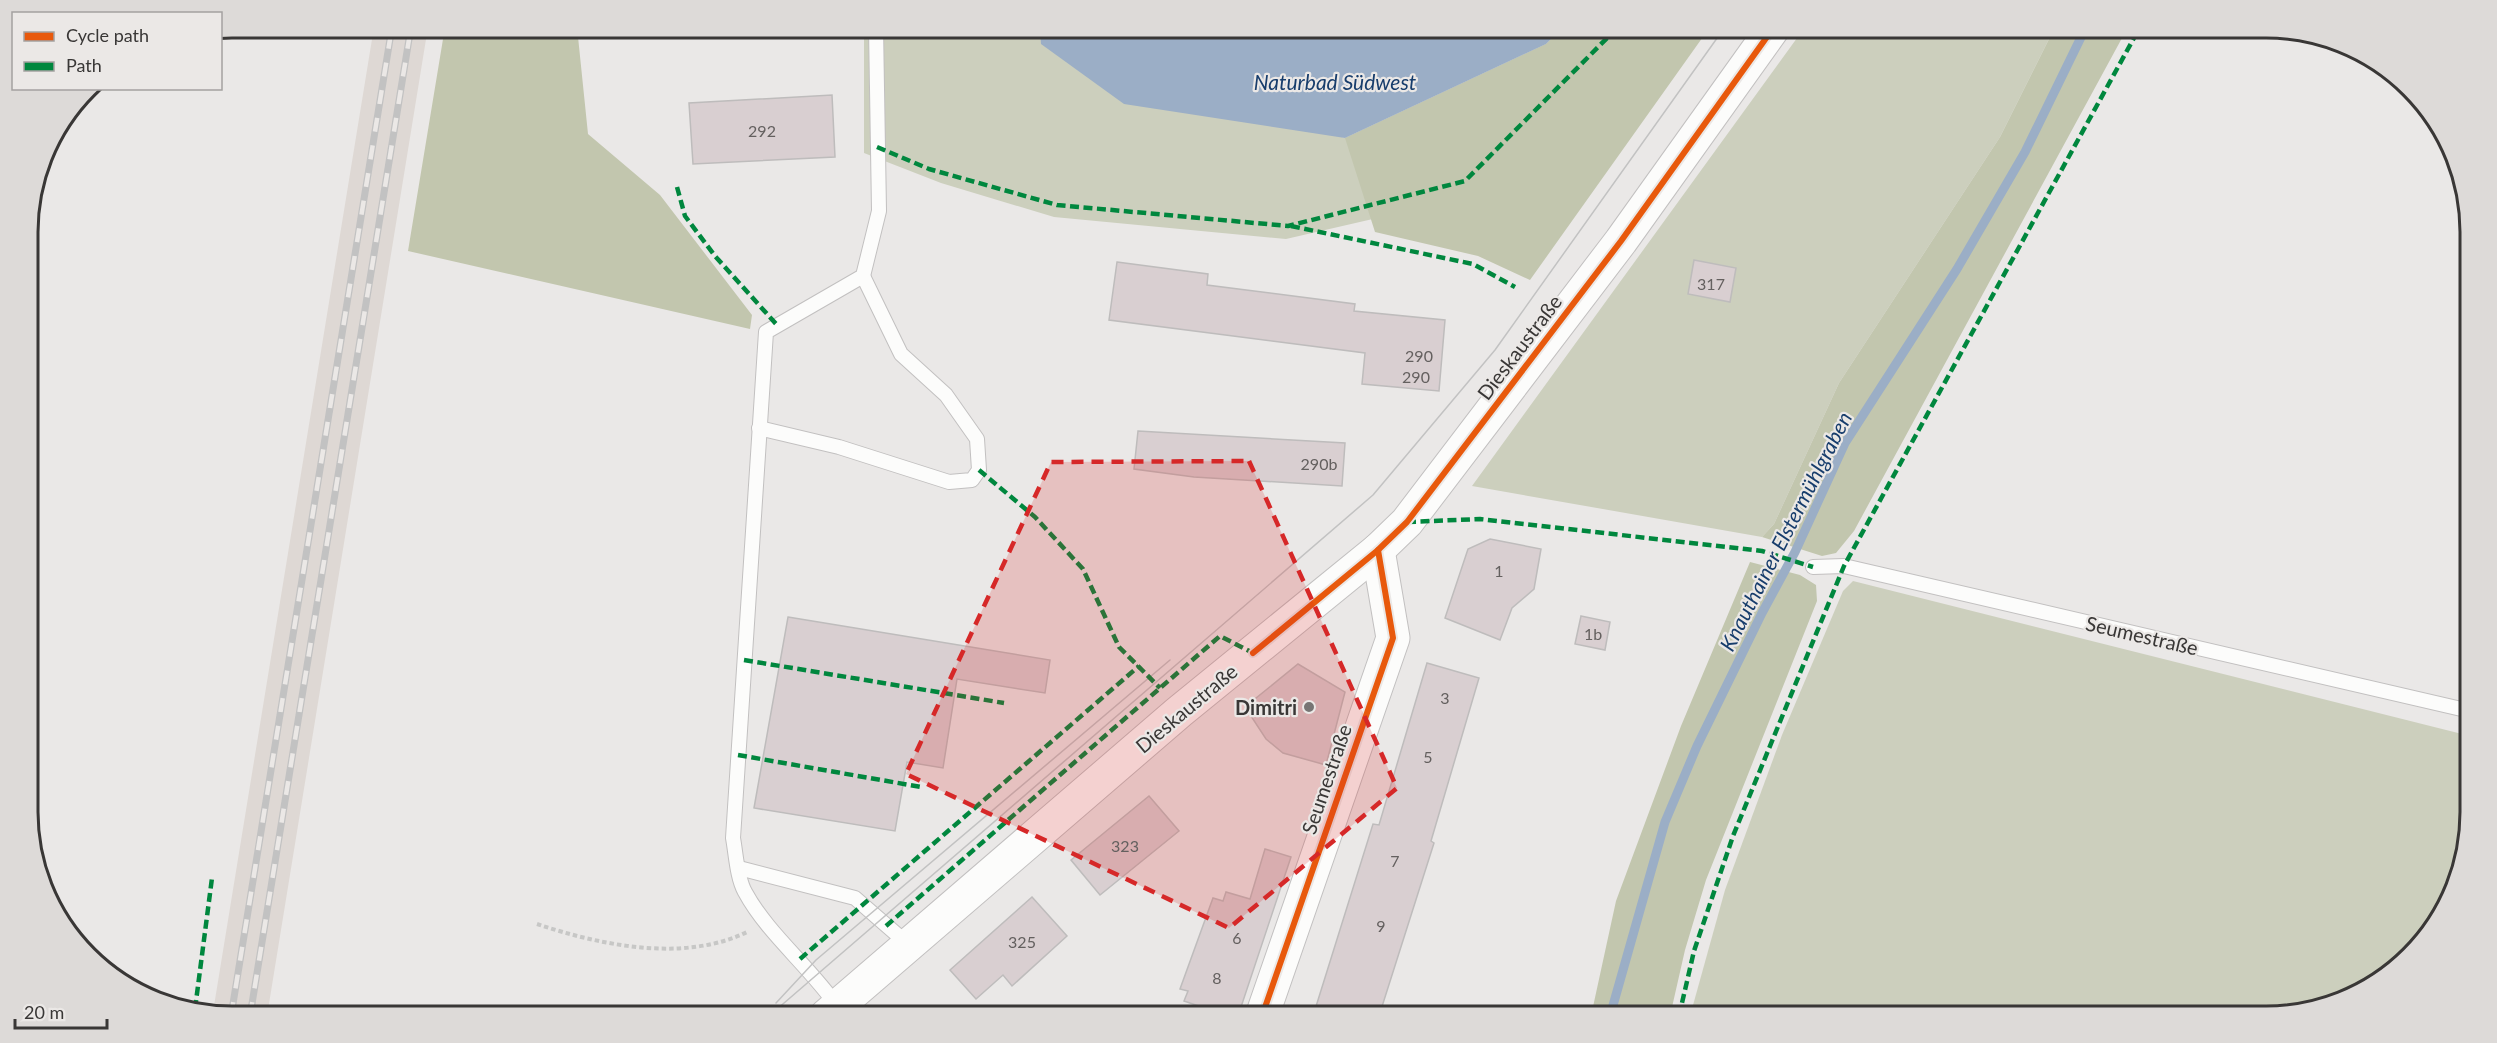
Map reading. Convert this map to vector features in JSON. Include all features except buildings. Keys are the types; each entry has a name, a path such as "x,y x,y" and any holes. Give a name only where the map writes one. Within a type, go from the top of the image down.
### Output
{"main road":[{"name":"Dieskaustraße","path":"838,1006 1179,712 1378,550 1407,522 1621,241 1766,38"},
{"name":"Seumestraße","path":"1266,1005 1393,638 1378,550"}],"lane":[{"path":"759,428 838,447 949,482 972,480 979,470 977,439 946,395 901,354 863,276 879,211 876,38"},
{"path":"830,1006 817,977 766,922 744,890 733,838 766,332 863,276"},
{"name":"Seumestraße","path":"1813,567 1844,566 2460,709"},
{"path":"739,868 855,898 909,945"}],"path":[{"path":"537,924 574,936 629,946 682,948 729,940 766,922"}],"highlighted area":[{"path":"1249,461 1397,788 1229,928 906,774 1051,462"}],"shaded area":[{"path":"372,38 426,38 269,1006 214,1005"}],"green space":[{"path":"443,38 578,38 588,134 660,195 752,315 750,329 408,251"},
{"path":"864,38 1041,38 1042,44 1345,138 1546,44 1552,38 1557,38 1477,195 1286,239 1054,217 941,183 864,153"},
{"path":"1552,38 1702,38 1530,280 1478,256 1375,232 1345,138 1546,44"},
{"path":"1797,38 2050,38 2000,137 1839,383 1774,524 1762,537 1472,486"},
{"path":"2050,38 2122,38 1854,531 1836,553 1822,556 1762,537 1774,524 1839,383 2000,137"},
{"path":"1750,562 1800,575 1816,585 1817,601 1706,880 1685,950 1672,1005 1593,1005 1616,901 1681,726"},
{"path":"1853,581 2460,733 2458,837 2445,886 2434,909 2403,949 2384,965 2352,986 2304,1002 2279,1005 1693,1005 1725,890 1782,735 1843,591"}],"water":[{"name":"Naturbad Südwest","path":"1041,38 1552,38 1546,44 1345,138 1124,104 1041,44"}],"waterway":[{"name":"Knauthainer Elstermühlgraben","path":"1613,1005 1665,822 1697,746 1762,613 1795,552 1845,443 1957,269 2025,152 2081,38"}],"tram line":[{"path":"781,1006 1373,495 1495,350 1717,38"},
{"path":"776,1003 816,960 1170,660"}],"railway":[{"path":"233,1006 390,38"},
{"path":"252,1006 409,38"}],"marked path":[{"path":"877,147 929,169 1057,205 1288,226 1465,181 1607,38"},
{"path":"1681,1005 1694,951 1733,836 1844,566 2134,38"},
{"path":"677,187 685,216 715,256 777,325"},
{"path":"1291,226 1473,264 1515,287"},
{"path":"979,470 1035,517 1083,569 1119,647 1160,688"},
{"path":"1407,522 1480,519 1762,551 1813,567"},
{"path":"886,926 1220,636 1253,653"},
{"path":"744,660 1004,703"},
{"path":"800,959 1139,666"},
{"path":"738,755 921,787"},
{"path":"196,1002 212,878"}],"cycle path":[{"path":"1253,653 1378,550 1407,522 1621,241 1766,38"},
{"path":"1266,1005 1393,638 1378,550"}],"place":[{"name":"Dimitri","path":"1309,707"}]}
